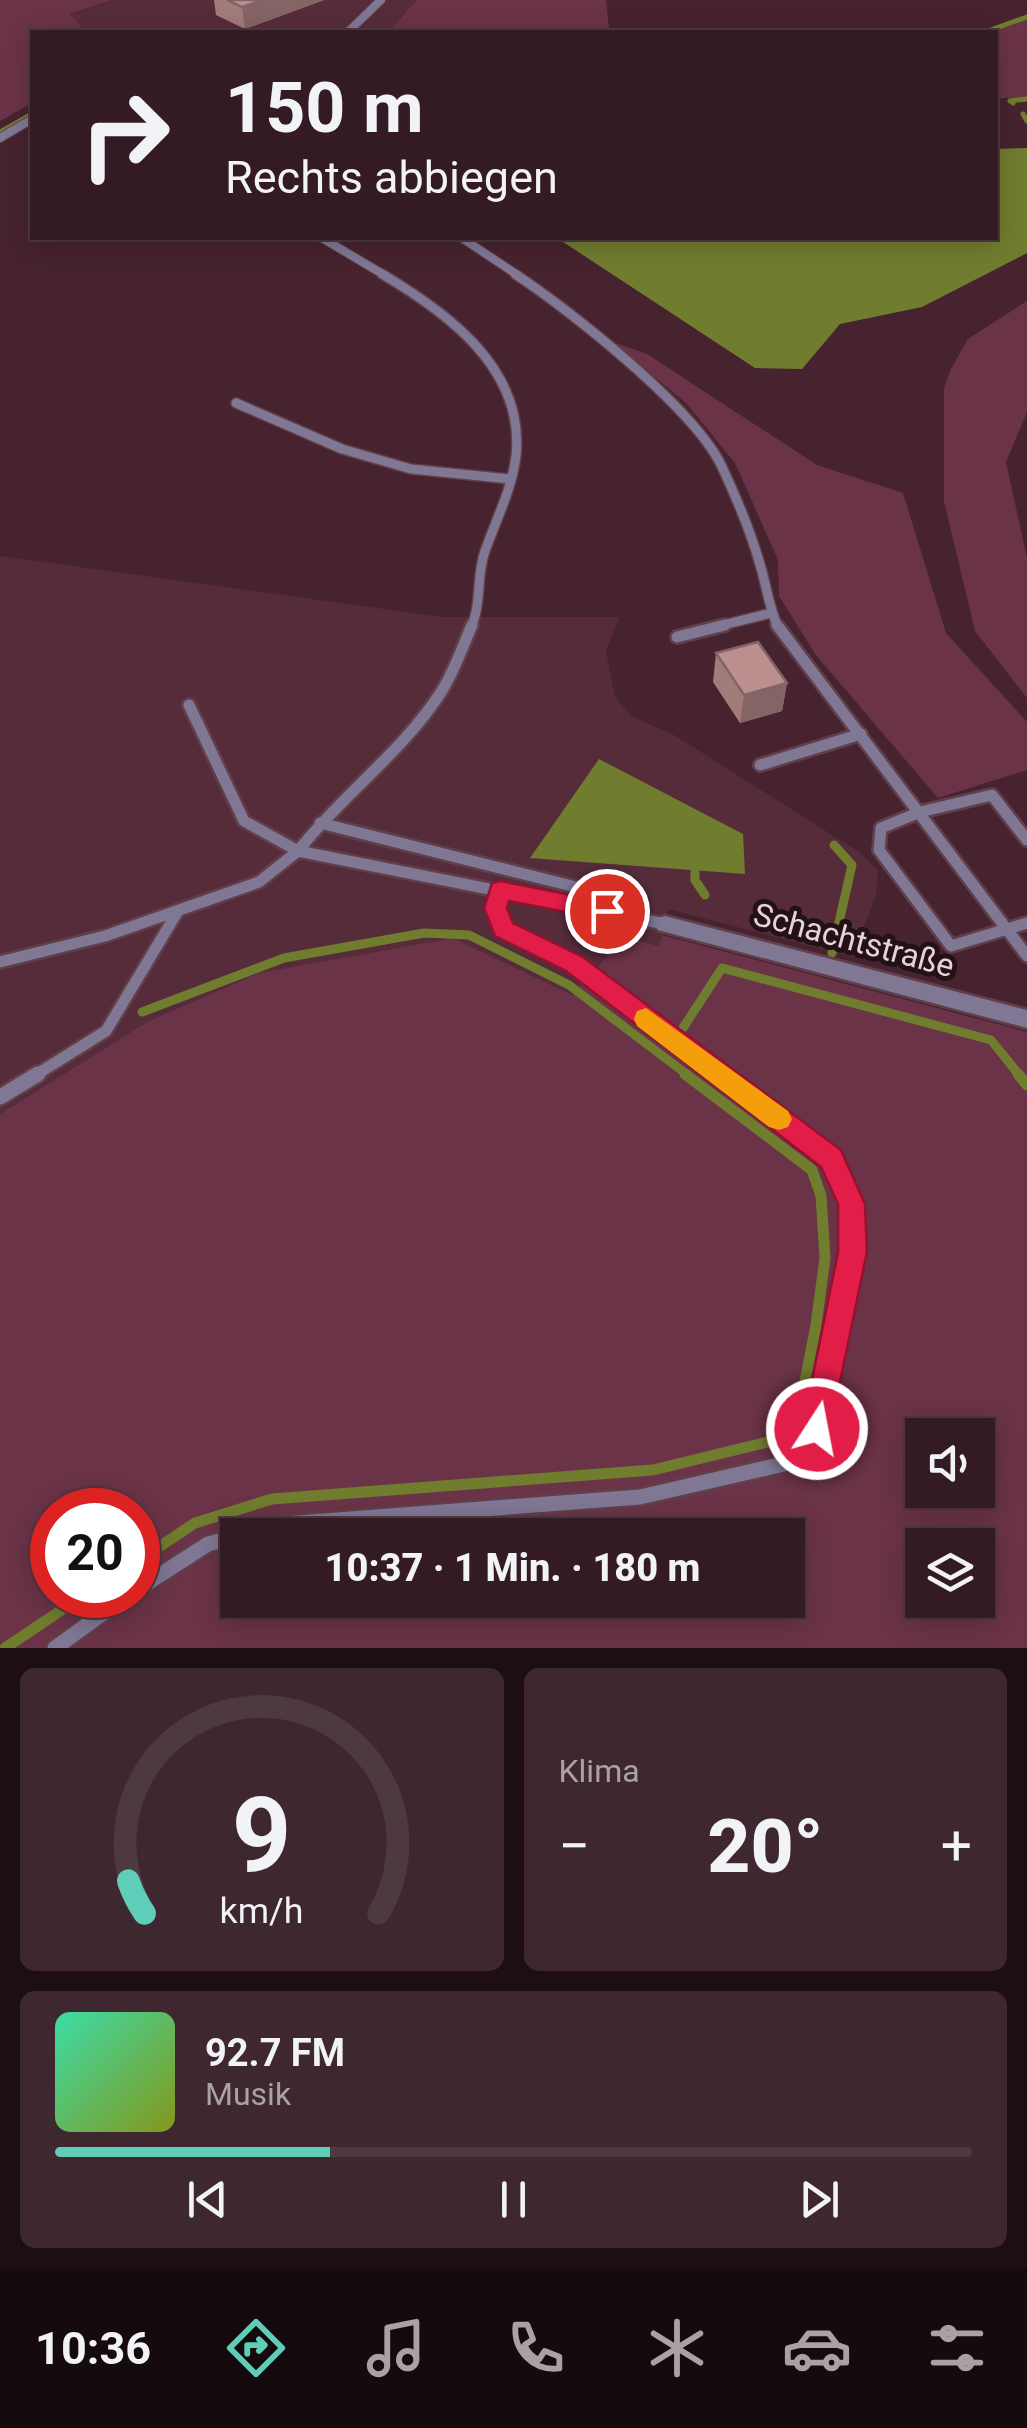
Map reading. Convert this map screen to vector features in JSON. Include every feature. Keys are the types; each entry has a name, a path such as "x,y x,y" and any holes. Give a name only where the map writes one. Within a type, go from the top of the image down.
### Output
{"street":[{"name":"Schachtstraße","path":"654,921 1027,1019"}],"lane":[{"path":"350,30 381,0"},
{"path":"0,138 30,120"},
{"path":"0,962 105,936 260,882 298,851 320,822 388,755 443,688 474,619 483,555 500,516 516,454 508,389 468,334 404,287 325,240"},
{"path":"465,240 560,306 673,404 699,432 721,464 783,638 1027,956"},
{"path":"236,403 342,448 411,469 510,479"},
{"path":"678,637 771,613"},
{"path":"189,705 244,822 298,851 654,921"},
{"path":"760,765 860,734"},
{"path":"1027,840 992,795 920,812 881,828 879,850 951,946 1027,923"},
{"path":"320,822 576,888 654,921"},
{"path":"364,1518 640,1497 788,1463 817,1429 852,1252 852,1204 831,1159 575,964 504,930 496,908 501,890"},
{"path":"0,1097 106,1031 178,910"},
{"path":"160,1575 208,1544 220,1541"},
{"path":"55,1648 96,1618"}],"shaded area":[{"path":"0,0 111,0 70,14 84,30 30,30 30,104 0,121"},
{"path":"111,0 417,0 390,30 84,30 69,15"},
{"path":"417,0 606,0 609,29 606,30 390,30"},
{"path":"1027,20 1027,98 998,98 998,30"},
{"path":"1027,148 1027,253 922,307 840,324 802,369 755,368 560,240 998,240 998,149"},
{"path":"1027,301 1027,412 1006,462 1027,558 1027,698 975,631 944,501 944,388 968,339"},
{"path":"613,342 647,354 817,465 903,493 946,633 1027,722 1027,770 938,798 815,654 779,596 778,560 735,463 686,403"},
{"path":"0,556 442,617 619,617 606,652 615,697 633,717 674,735 859,852 878,871 876,895 853,957 668,909 660,946 623,936 572,995 453,938 258,973 147,1022 0,1114"},
{"path":"599,759 743,834 745,874 530,858"},
{"path":"662,935 1027,1032 1027,1648 0,1648 0,1114 147,1022 258,973 453,938 572,995 624,936 659,946"}],"building":[{"path":"227,0 263,0 242,7"},
{"path":"758,642 787,683 744,695 716,653"}],"waterway":[{"path":"991,30 1027,17"},
{"path":"1013,103 1010,101 1027,99"},
{"path":"1023,114 1027,121"},
{"path":"0,132 30,115"},
{"path":"832,953 852,865 834,845"},
{"path":"695,872 695,880 705,895"},
{"path":"142,1012 284,958 424,933 469,935 569,985 689,1076"},
{"path":"683,1028 722,968 991,1040 1020,1076"},
{"path":"160,1546 195,1523 272,1499 653,1470 780,1439 798,1417 816,1325 825,1258 821,1196 812,1170 685,1074"},
{"path":"1018,1074 1027,1085"},
{"path":"5,1648 50,1618"}],"slow traffic":[{"path":"646,1019 779,1119"}],"route":[{"path":"607,911 501,890 496,908 504,930 575,964 831,1159 852,1204 852,1252 817,1429"}]}
